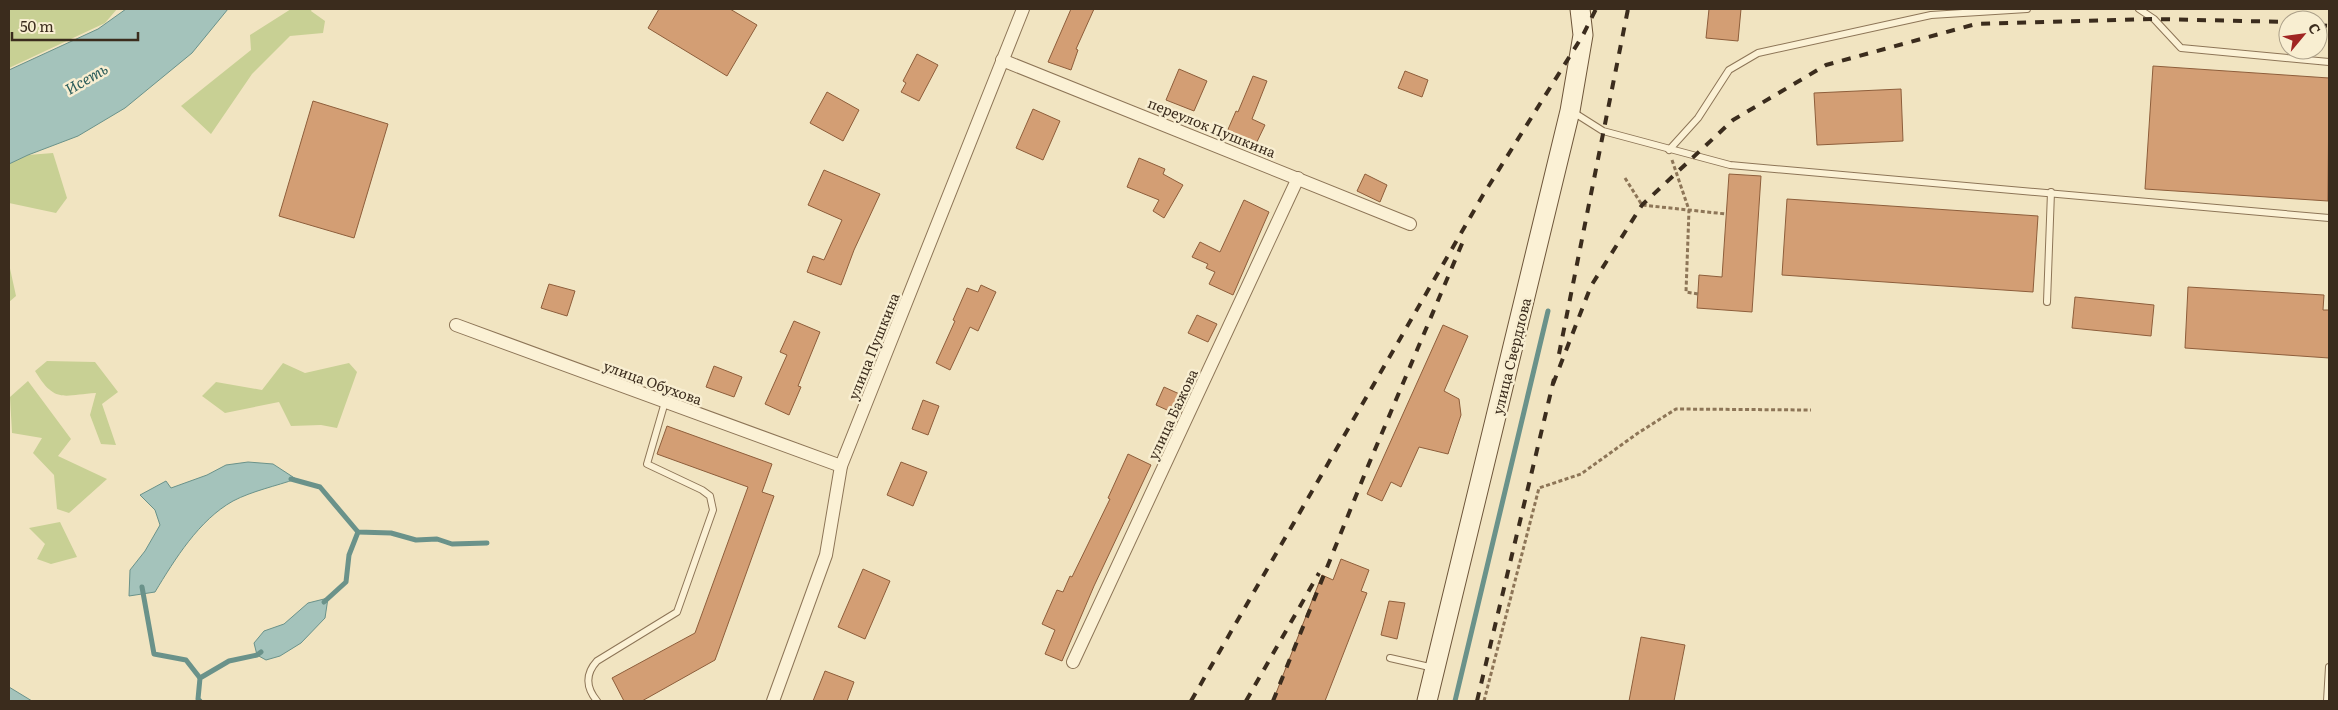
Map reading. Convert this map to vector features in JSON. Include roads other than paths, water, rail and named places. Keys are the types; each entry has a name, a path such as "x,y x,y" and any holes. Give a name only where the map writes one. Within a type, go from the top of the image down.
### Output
{"main road":[{"name":"улица Свердлова","path":"1427,701 1570,111 1583,35 1580,9"}],"street":[{"name":"улица Пушкина","path":"773,701 826,555 841,466 1023,9"},
{"name":"переулок Пушкина","path":"1002,60 1410,224"},
{"name":"улица Бажова","path":"1073,662 1298,178"},
{"name":"улица Обухова","path":"456,325 841,466"}],"lane":[{"path":"1669,150 1698,118 1729,70 1758,53 1930,15 2027,9"},
{"path":"2139,9 2154,19 2181,48 2329,62"},
{"path":"1570,111 1603,131 1730,165 2329,218"},
{"path":"2047,302 2051,192"},
{"path":"597,701 589,689 588,677 590,668 597,661 677,612 713,510 710,496 702,490 647,464 665,402"},
{"path":"1390,658 1435,669"},
{"path":"2327,701 2329,666"}],"water":[{"name":"Исеть","path":"126,9 228,9 192,53 125,108 78,136 9,164 9,70 98,29"},
{"path":"248,462 273,464 296,479 248,494 221,509 189,541 155,592 129,596 130,570 145,551 160,525 155,510 140,495 166,481 171,488 207,475 226,465"},
{"path":"328,598 325,618 301,643 280,656 266,660 257,655 254,643 264,631 284,624 308,603"},
{"path":"9,687 32,701 9,701"}],"waterway":[{"path":"1455,701 1548,311"},
{"path":"291,479 320,487 358,532 391,533 416,540 437,539 452,544 487,543"},
{"path":"324,602 346,582 349,555 358,532"},
{"path":"142,587 154,654 186,660 200,678"},
{"path":"200,701 198,699 200,678 229,661 257,655 261,652"}],"railway":[{"path":"1191,701 1483,195 1583,35 1596,9"},
{"path":"1559,354 1628,9"},
{"path":"1553,384 1591,286 1642,205 1733,120 1826,65 1976,24 2154,19 2278,22"},
{"path":"1273,701 1368,466 1464,239"},
{"path":"1477,701 1554,379"},
{"path":"1246,701 1319,573"}]}
